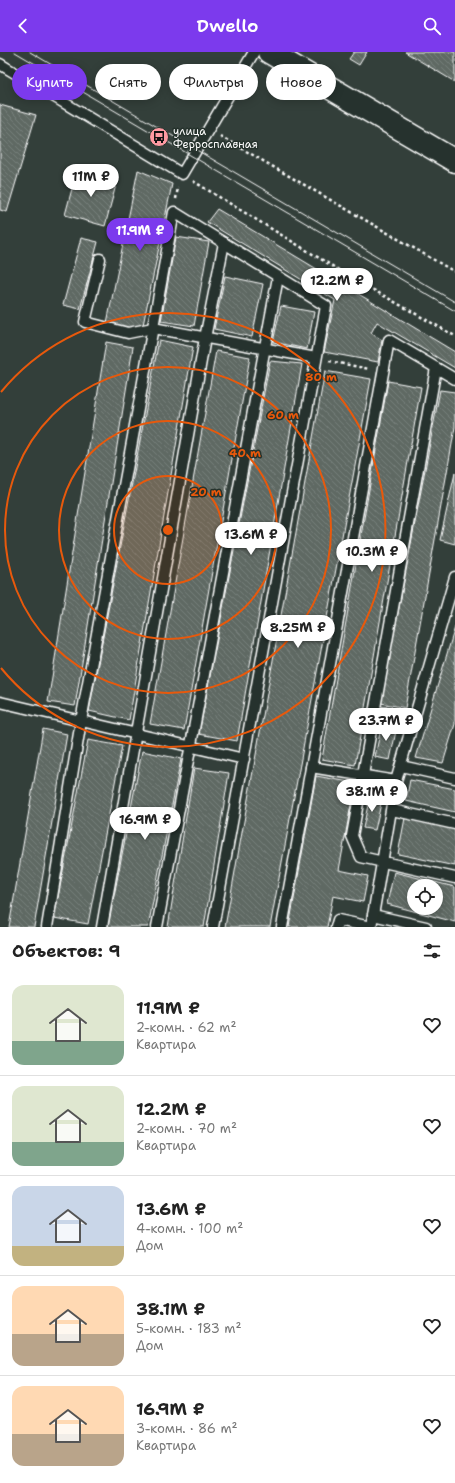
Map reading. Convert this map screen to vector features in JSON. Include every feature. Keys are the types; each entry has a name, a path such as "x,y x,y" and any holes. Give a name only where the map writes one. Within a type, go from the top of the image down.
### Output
{"street":[{"path":"269,52 455,161"}],"lane":[{"path":"0,64 182,174 254,52"},
{"path":"47,927 81,721 174,212 326,306 213,927"},
{"path":"102,927 137,734 205,338 224,243"},
{"path":"100,259 85,322 128,333 153,328 316,358"},
{"path":"157,927 278,277"},
{"path":"282,927 389,340 455,379"},
{"path":"436,368 352,836 361,857 382,863 455,878"},
{"path":"336,927 338,920 371,927 396,781 455,577"},
{"path":"0,702 244,759"},
{"path":"374,711 415,718"},
{"path":"401,766 454,774"},
{"path":"311,767 396,781"},
{"path":"392,810 455,824"},
{"path":"373,915 426,927"}],"path":[{"path":"208,129 455,272"},
{"path":"174,212 182,174 347,275 455,336"},
{"path":"316,358 384,371"}],"building":[{"path":"354,52 367,52 359,65 349,59"},
{"path":"405,52 455,52 455,82"},
{"path":"0,105 36,115 7,212 0,210"},
{"path":"77,170 117,181 105,226 65,215"},
{"path":"138,170 172,184 142,330 107,323"},
{"path":"217,209 455,352 455,368 377,322 371,333 382,340 378,362 324,352 335,300 207,222"},
{"path":"176,237 209,242 194,326 161,321"},
{"path":"81,238 98,242 80,309 63,305"},
{"path":"225,276 263,284 252,337 214,329"},
{"path":"281,306 314,312 307,349 273,342"},
{"path":"159,340 193,347 129,720 89,711"},
{"path":"106,342 133,347 75,706 48,702"},
{"path":"216,351 250,357 184,730 150,724"},
{"path":"270,361 302,364 237,741 199,734"},
{"path":"325,371 371,379 270,927 225,927"},
{"path":"388,381 421,387 355,765 322,759"},
{"path":"440,390 455,392 455,427 405,708 381,703"},
{"path":"455,473 455,544 440,540"},
{"path":"455,627 455,724 443,763 416,758"},
{"path":"382,723 397,726 390,760 375,757"},
{"path":"43,729 67,734 34,927 9,927"},
{"path":"88,740 122,746 88,924 54,918"},
{"path":"142,751 181,759 148,927 108,927"},
{"path":"194,768 229,773 204,927 168,927"},
{"path":"316,776 355,783 339,870 368,876 363,902 333,896 327,927 289,927"},
{"path":"410,780 455,789 455,812 406,801"},
{"path":"370,796 382,799 375,830 363,828"},
{"path":"405,818 455,829 455,866 398,854"},
{"path":"394,872 422,879 407,879 407,909 387,904"},
{"path":"443,884 455,887 455,922 429,915 443,915"}],"tram line":[{"path":"15,52 455,311"},
{"path":"30,52 455,302"}],"place":[{"name":"улица Ферросплавная","path":"159,137"}]}
